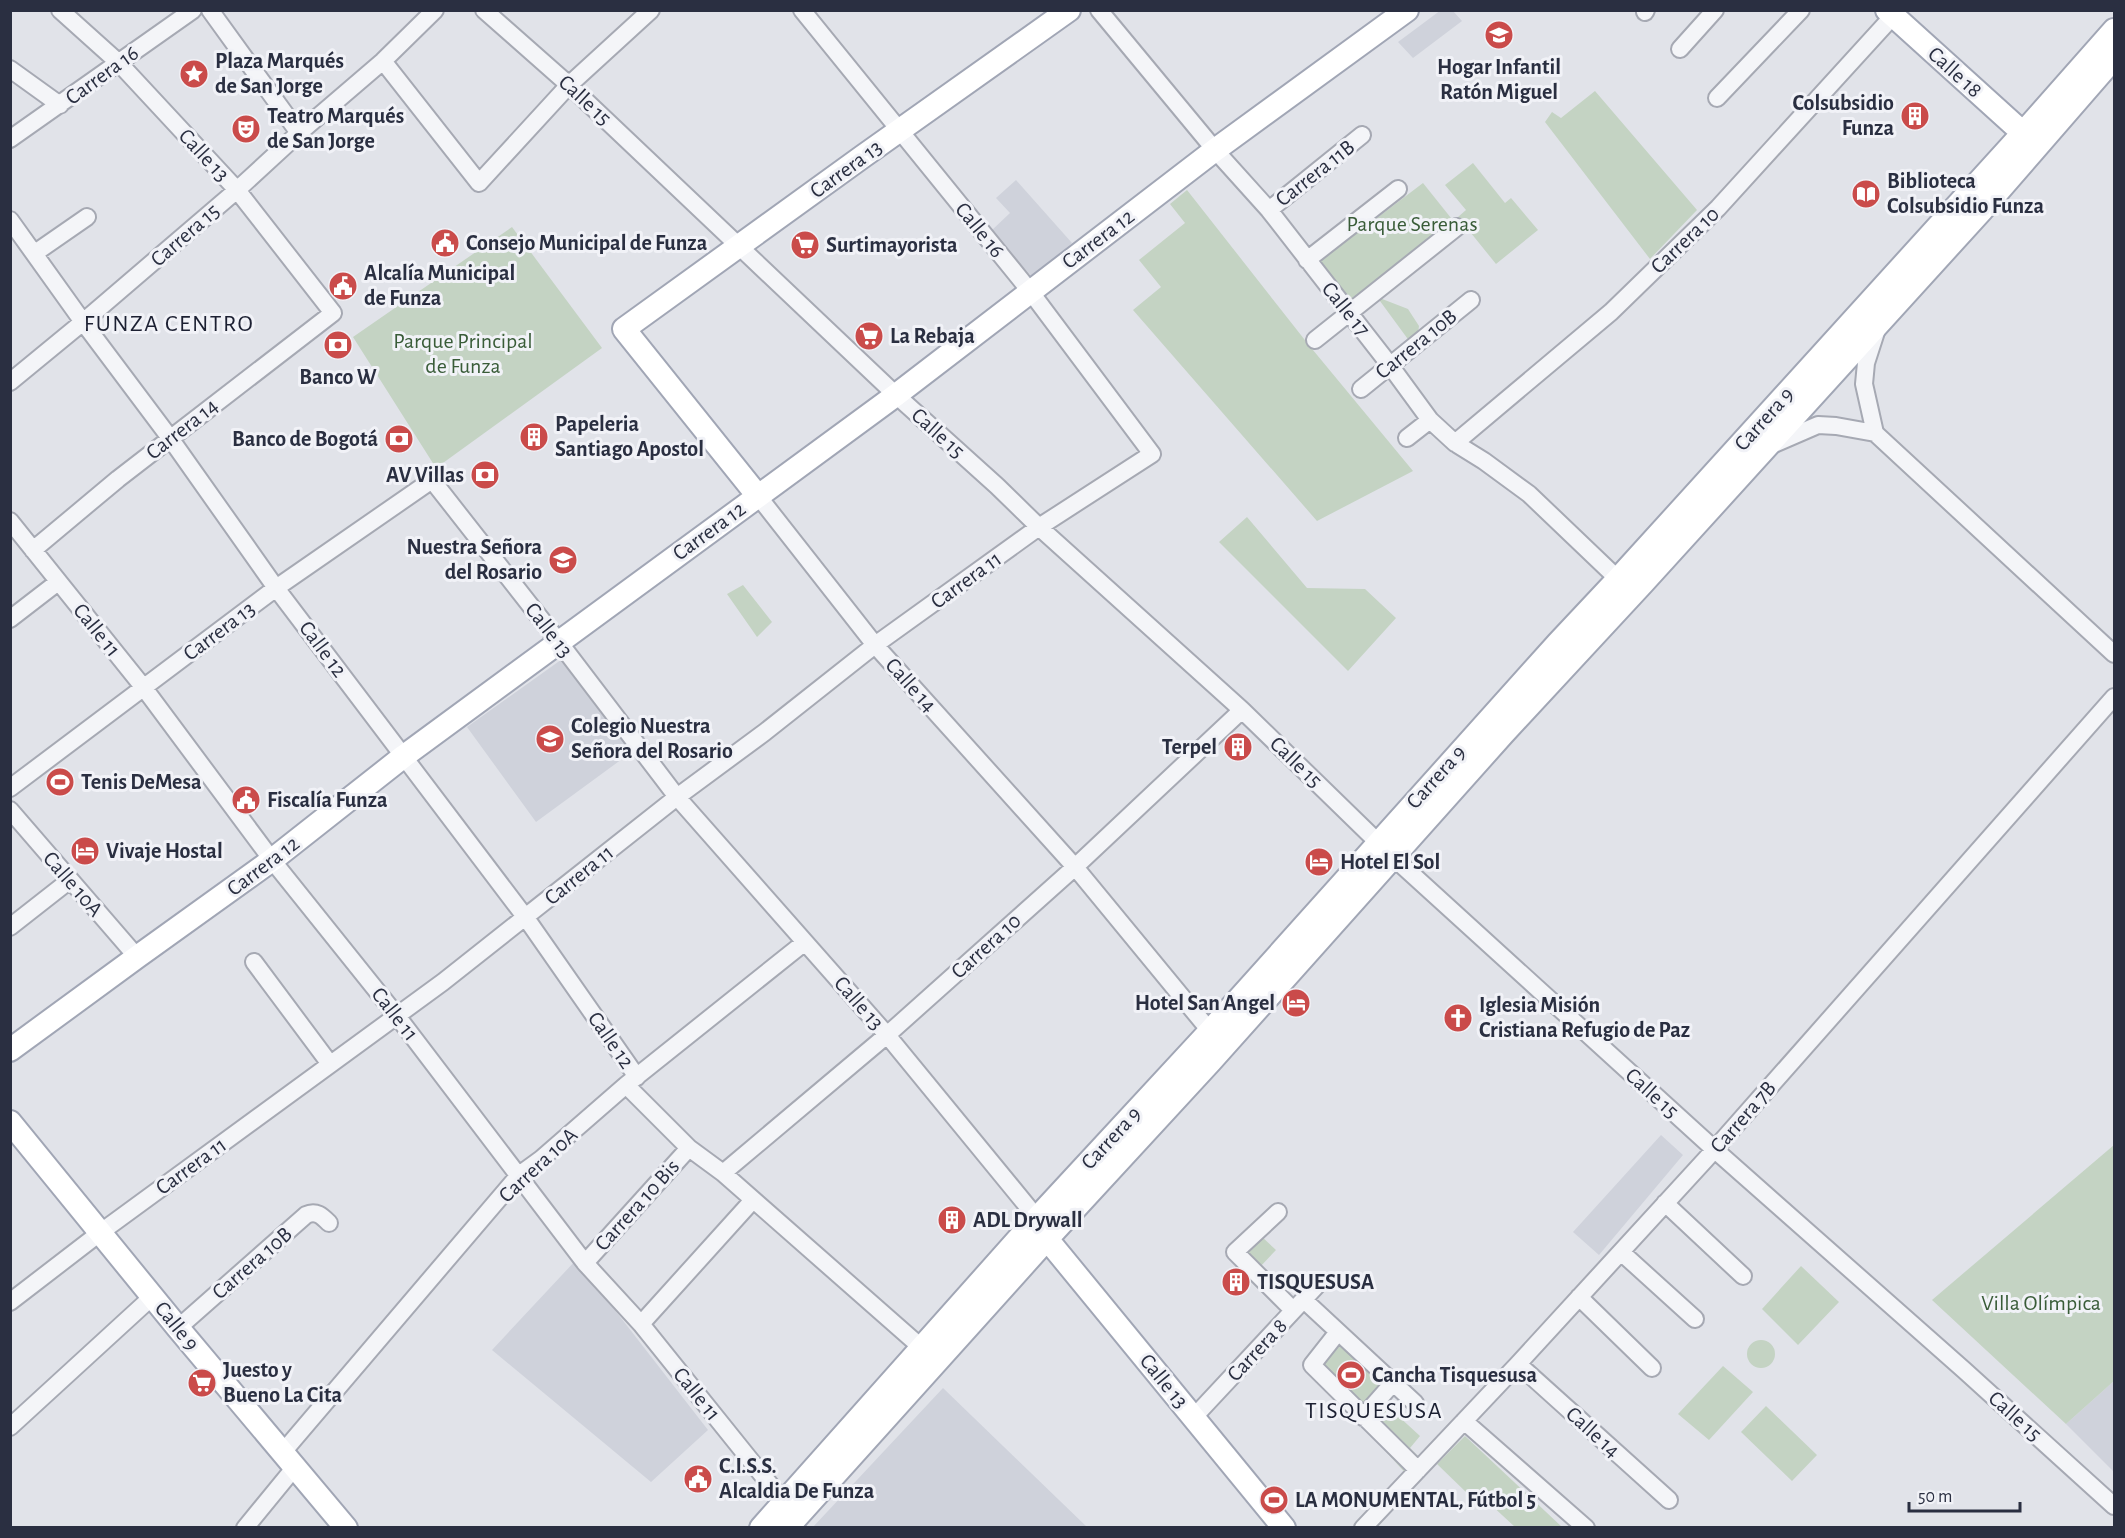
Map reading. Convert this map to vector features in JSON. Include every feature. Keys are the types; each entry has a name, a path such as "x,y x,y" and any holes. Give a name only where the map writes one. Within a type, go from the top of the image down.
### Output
{"main road":[{"name":"Carrera 13","path":"624,329 899,130 1070,10"},
{"name":"Carrera 12","path":"10,1050 272,860 404,756 896,395 1215,150 1407,10"},
{"name":"Calle 18","path":"1890,13 2023,134"},
{"name":"Carrera 9","path":"787,1527 1211,1061 1386,849 1618,579 2115,30"},
{"name":"Carrera 9","path":"761,1527 1037,1218 1210,1031 1386,849 1503,734 1879,324 2115,58"},
{"name":"Calle 14","path":"624,329 758,495"},
{"name":"Calle 9","path":"10,1122 178,1328 346,1527"},
{"name":"Calle 13","path":"1037,1218 1047,1239 1284,1527"}],"street":[{"name":"Calle 13","path":"60,10 119,63 237,190 333,313"},
{"name":"Carrera 16","path":"10,139 193,10"},
{"path":"210,10 298,133"},
{"name":"Carrera 15","path":"10,381 83,322 237,190 435,10"},
{"name":"Calle 15","path":"484,10 569,85 741,245 896,395 1242,710 1386,849 1714,1149 1956,1362 2115,1506"},
{"path":"382,60 479,183 569,85 651,10"},
{"name":"Calle 16","path":"802,10 1030,291 1152,454"},
{"name":"Calle 17","path":"1099,10 1215,150 1269,210 1430,420 1455,443 1529,494 1618,579"},
{"path":"1680,50 1715,10"},
{"path":"1716,98 1801,10"},
{"name":"Carrera 10","path":"1455,443 1611,312 1718,208 1890,13"},
{"path":"10,69 60,105"},
{"name":"Carrera 11B","path":"1269,210 1362,135"},
{"path":"1307,260 1398,189"},
{"path":"35,253 87,217"},
{"name":"Calle 12","path":"10,220 170,438 276,588 526,918 631,1081 689,1148 723,1173 922,1348"},
{"path":"1315,340 1457,227"},
{"name":"Carrera 10B","path":"1360,389 1471,300"},
{"name":"Carrera 14","path":"33,549 170,438 333,313"},
{"path":"1875,433 1864,384 1866,363 1879,324"},
{"path":"1407,438 1430,420"},
{"path":"1766,448 1818,425 1875,433 2115,654"},
{"name":"Carrera 11","path":"10,1302 101,1232 397,1016 875,645 1039,527 1152,454"},
{"name":"Calle 13","path":"432,480 560,642 677,797 886,1035 1037,1218"},
{"name":"Carrera 13","path":"10,788 276,588 432,480"},
{"name":"Calle 14","path":"758,495 875,645 1075,867 1210,1031"},
{"name":"Calle 11","path":"10,521 144,688 272,860 397,1016 585,1263 641,1324 784,1502"},
{"path":"10,619 58,582"},
{"name":"Carrera 7B","path":"1363,1527 1621,1252 2115,697"},
{"name":"Carrera 10","path":"723,1173 886,1035 1075,867 1242,710"},
{"name":"Calle 10A","path":"10,810 137,957"},
{"path":"10,927 70,880"},
{"name":"Carrera 10A","path":"246,1527 289,1460 519,1175 542,1159 631,1081 806,942"},
{"path":"254,962 330,1064"},
{"name":"Carrera 10 Bis","path":"585,1263 689,1148"},
{"path":"641,1324 753,1200"},
{"path":"1665,1203 1743,1276"},
{"path":"1278,1212 1235,1251 1299,1305 1338,1332 1415,1402"},
{"name":"Carrera 10B","path":"178,1328 306,1215 318,1213 330,1222"},
{"path":"1621,1252 1695,1319"},
{"name":"Carrera 8","path":"1194,1417 1320,1282"},
{"path":"10,1427 153,1296"},
{"path":"1579,1297 1652,1368"},
{"path":"1338,1332 1312,1365 1418,1470"},
{"name":"Calle 14","path":"1518,1364 1669,1500"},
{"path":"1363,1417 1393,1383"},
{"path":"1464,1421 1582,1526"}],"shaded area":[{"path":"1441,10 1453,11 1462,21 1413,58 1398,42"},
{"path":"1016,180 1072,243 1033,278 991,231 1010,213 996,198"},
{"name":"Colegio Nuestra Señora del Rosario","path":"565,657 633,751 536,822 467,727"},
{"path":"1661,1135 1683,1155 1599,1255 1573,1232"},
{"path":"576,1260 708,1430 651,1482 492,1350"},
{"path":"2114,1381 2114,1472 2066,1424"},
{"path":"943,1388 1087,1527 813,1527"}],"green space":[{"path":"1595,91 1697,210 1650,259 1545,122 1552,112 1561,118"},
{"path":"1473,163 1505,203 1511,198 1538,230 1496,264 1458,217 1466,210 1445,185"},
{"name":"Parque Serenas","path":"1423,183 1455,223 1350,301 1319,262"},
{"path":"1187,190 1308,344 1413,471 1317,521 1133,310 1161,287 1139,260 1185,223 1170,204"},
{"name":"Parque Principal de Funza","path":"512,227 602,348 436,468 353,337"},
{"path":"1377,297 1408,309 1419,326 1418,333 1410,342"},
{"path":"1247,517 1307,588 1365,589 1396,618 1348,671 1219,542"},
{"path":"743,585 772,622 757,637 727,594"},
{"name":"Villa Olímpica","path":"2114,1145 2114,1381 2066,1424 1932,1300"},
{"path":"1260,1235 1276,1250 1259,1268 1243,1252"},
{"path":"1801,1266 1839,1302 1798,1345 1762,1309"},
{"name":"Cancha Tisquesusa","path":"1340,1340 1387,1384 1363,1411 1315,1367"},
{"path":"1761,1340 1771,1344 1775,1354 1771,1364 1761,1368 1751,1364 1747,1354 1751,1344"},
{"path":"1723,1366 1753,1392 1709,1440 1678,1414"},
{"path":"1383,1402 1420,1436 1410,1448 1423,1461 1408,1476 1361,1424"},
{"path":"1766,1406 1817,1455 1792,1481 1741,1432"},
{"path":"1465,1436 1562,1527 1515,1527 1476,1491 1470,1496 1437,1464"}],"place":[{"name":"Hogar Infantil Ratón Miguel","path":"1499,35"},
{"name":"Plaza Marqués de San Jorge","path":"194,74"},
{"name":"Colsubsidio Funza","path":"1915,116"},
{"name":"Teatro Marqués de San Jorge","path":"246,129"},
{"name":"Biblioteca Colsubsidio Funza","path":"1866,194"},
{"name":"Consejo Municipal de Funza","path":"445,243"},
{"name":"Surtimayorista","path":"805,245"},
{"name":"Alcalía Municipal de Funza","path":"343,286"},
{"name":"La Rebaja","path":"869,336"},
{"name":"Banco W","path":"338,345"},
{"name":"Papeleria Santiago Apostol","path":"534,437"},
{"name":"Banco de Bogotá","path":"399,439"},
{"name":"AV Villas","path":"485,475"},
{"name":"Nuestra Señora del Rosario","path":"563,560"},
{"name":"Colegio Nuestra Señora del Rosario","path":"550,739"},
{"name":"Terpel","path":"1238,747"},
{"name":"Tenis DeMesa","path":"60,782"},
{"name":"Fiscalía Funza","path":"246,800"},
{"name":"Vivaje Hostal","path":"85,851"},
{"name":"Hotel El Sol","path":"1319,862"},
{"name":"Hotel San Angel","path":"1296,1003"},
{"name":"Iglesia Misión Cristiana Refugio de Paz","path":"1458,1018"},
{"name":"ADL Drywall","path":"952,1220"},
{"name":"TISQUESUSA","path":"1236,1282"},
{"name":"Cancha Tisquesusa","path":"1351,1375"},
{"name":"Juesto y Bueno La Cita","path":"202,1383"},
{"name":"C.I.S.S. Alcaldia De Funza","path":"698,1479"},
{"name":"LA MONUMENTAL, Fútbol 5","path":"1274,1500"}],"district":[{"name":"FUNZA CENTRO","path":"169,324"},
{"name":"TISQUESUSA","path":"1374,1411"}]}
